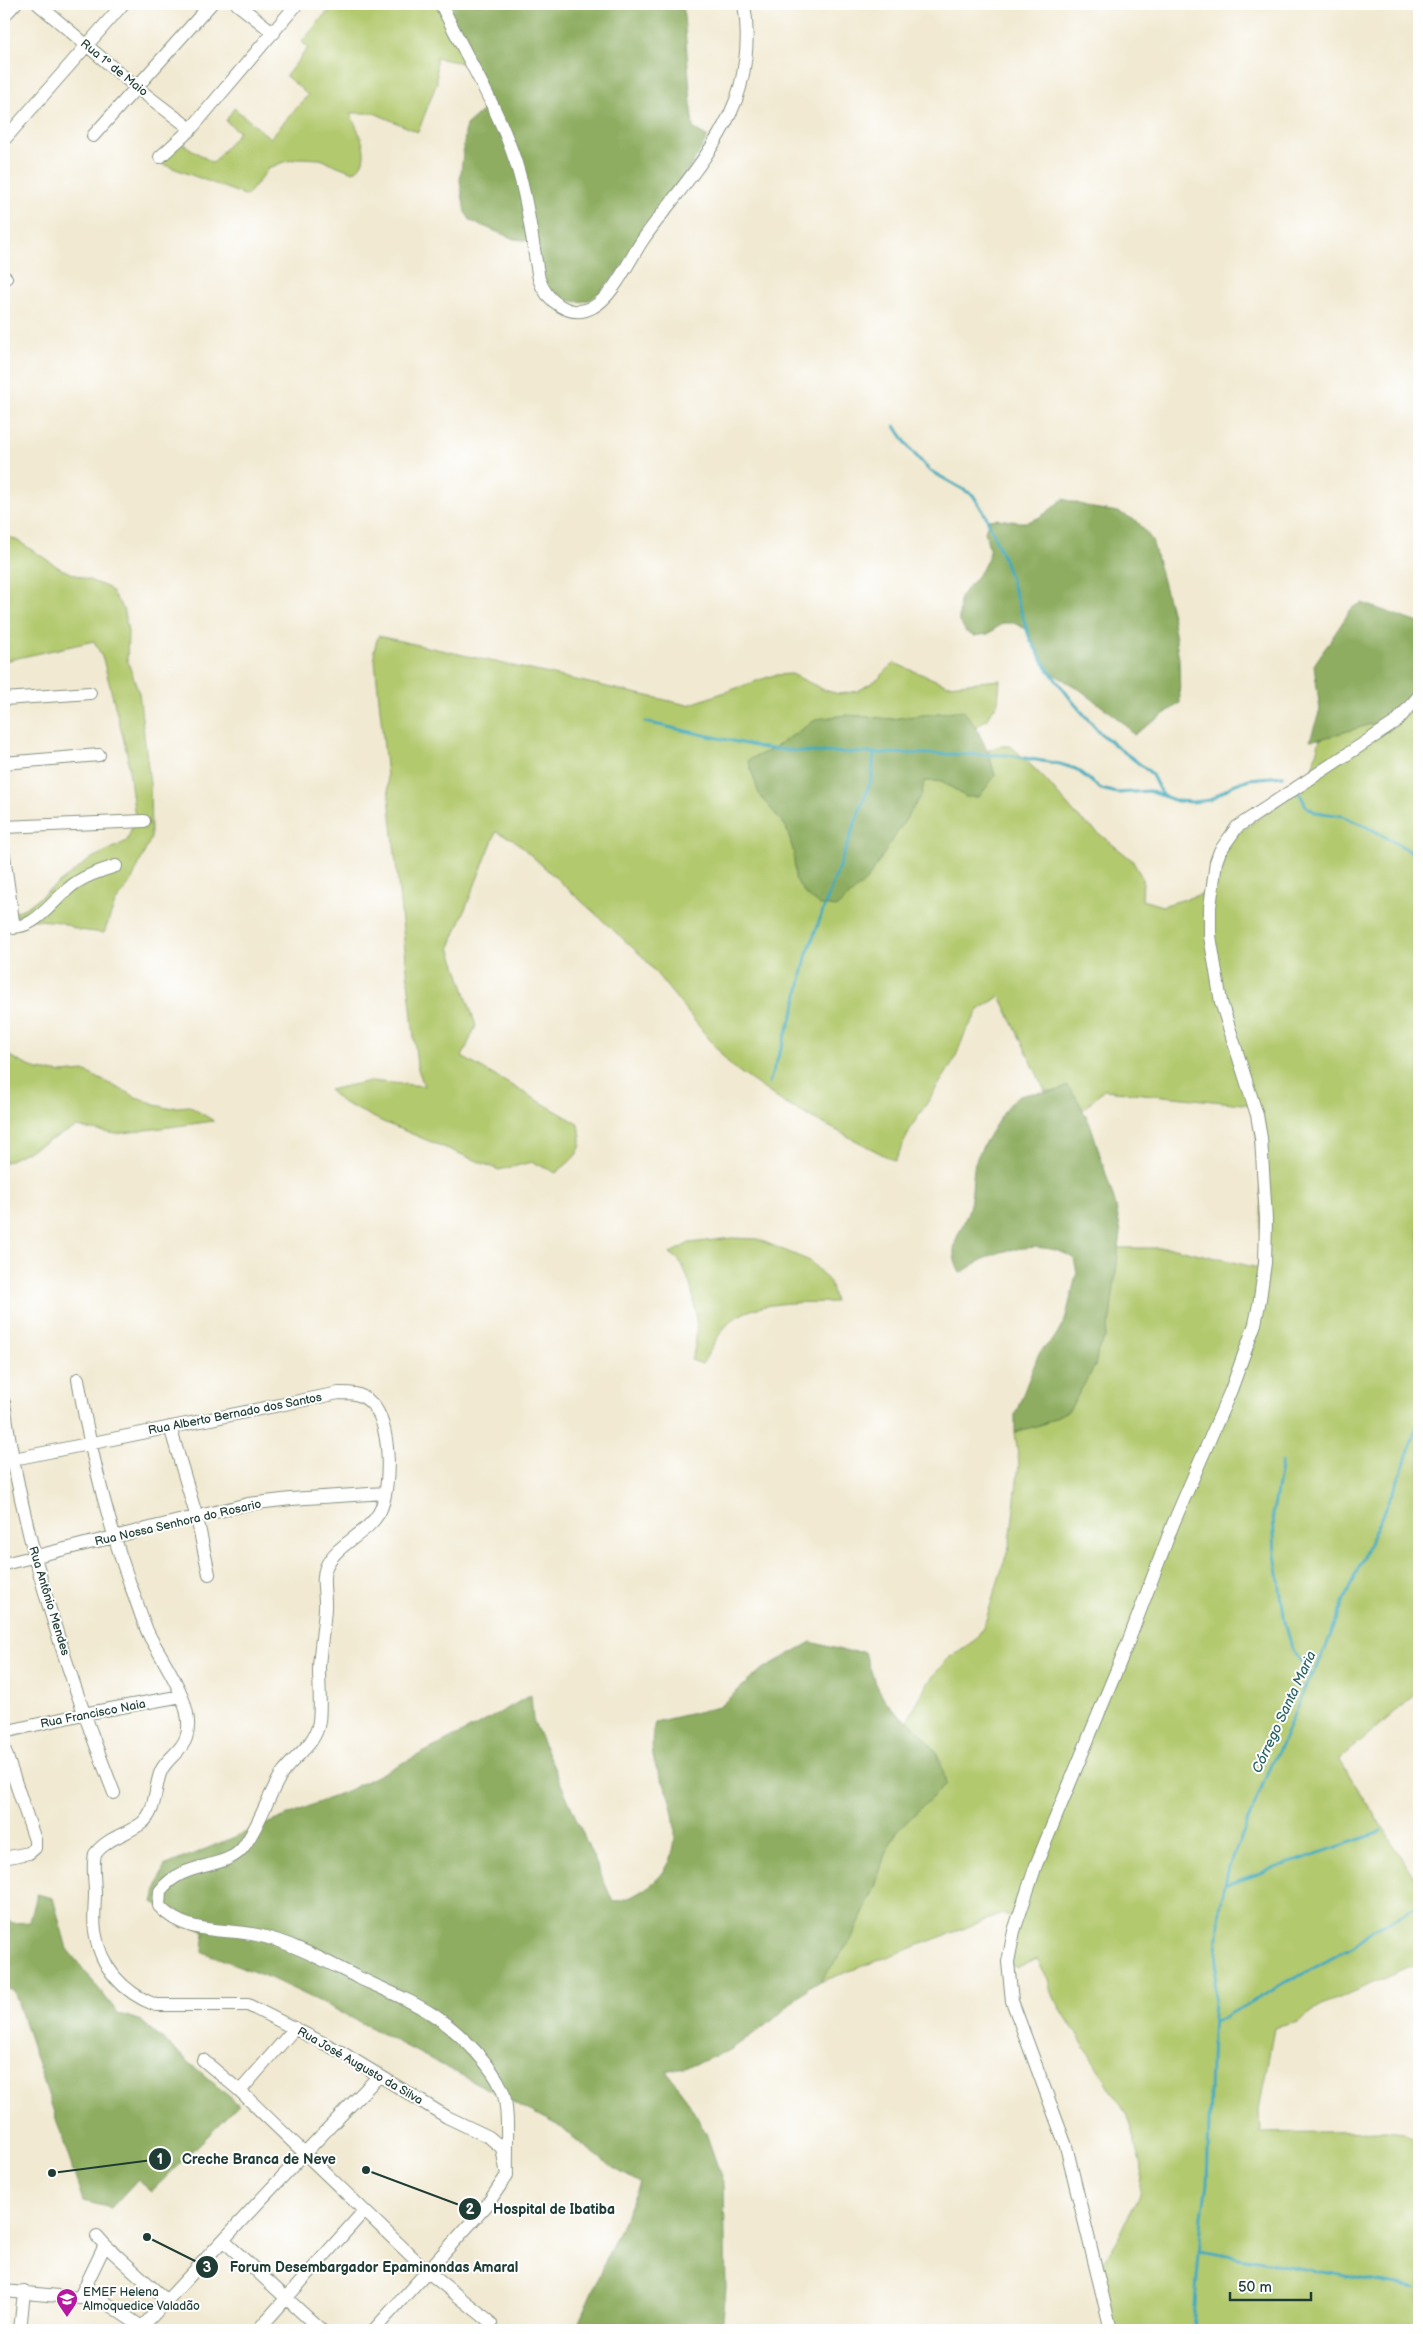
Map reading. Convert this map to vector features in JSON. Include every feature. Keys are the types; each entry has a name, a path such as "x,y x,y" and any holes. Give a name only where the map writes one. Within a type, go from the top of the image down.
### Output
{"street":[{"path":"4,16 14,4"},
{"name":"Rua 1º de Maio","path":"38,4 137,88 191,129"},
{"path":"4,140 123,4"},
{"path":"93,136 211,4"},
{"path":"237,4 274,34"},
{"path":"160,157 191,129 274,34 297,4"},
{"path":"441,4 502,124 516,163 528,207 536,262 543,291 551,300 564,308 578,310 591,309 602,302 645,237 702,161 731,111 739,87 748,29 744,4"},
{"path":"4,699 90,693"},
{"path":"1111,2330 1066,2146 1012,2001 1008,1962 1014,1932 1036,1865 1127,1646 1173,1524 1231,1390 1255,1324 1260,1299 1265,1263 1266,1219 1261,1138 1221,1002 1214,971 1210,936 1212,877 1220,851 1237,827 1396,722 1419,696"},
{"path":"4,763 99,755"},
{"path":"4,827 144,821"},
{"path":"4,856 9,926 24,926 38,917 64,891 76,882 96,872 116,866"},
{"path":"78,1379 88,1442 113,1538 149,1635 182,1696"},
{"name":"Rua Alberto Bernado dos Santos","path":"7,1460 88,1442 339,1393 361,1395 371,1402 382,1421 388,1456 385,1493 382,1505 372,1523 338,1552 326,1567 319,1668 319,1720 314,1738 281,1775 251,1834 237,1855 187,1870 174,1878 160,1891 159,1906 166,1913 188,1926 260,1936 291,1947 400,1997 444,2022 490,2070 502,2088 506,2102 507,2175"},
{"name":"Rua Antônio Mendes","path":"4,1403 7,1460 83,1714 114,1792"},
{"path":"170,1427 197,1518 209,1574"},
{"name":"Rua Nossa Senhora do Rosario","path":"4,1564 264,1502 385,1493"},
{"name":"Rua José Augusto da Silva","path":"182,1696 189,1726 187,1738 181,1749 161,1770 150,1813 142,1823 101,1846 95,1854 94,1930 106,1965 126,1990 156,2005 248,2005 341,2052 447,2117 489,2137 502,2148 507,2175"},
{"name":"Rua Francisco Naia","path":"4,1732 83,1714 182,1696"},
{"path":"4,1748 35,1840 35,1848 29,1853 4,1858"},
{"path":"240,2091 295,2028"},
{"path":"203,2060 240,2091 428,2272 488,2320 491,2324 490,2329"},
{"path":"4,2291 102,2300 144,2329 167,2301 303,2153 379,2076"},
{"path":"374,2330 487,2206 507,2175"},
{"path":"258,2330 364,2211"},
{"path":"80,2297 101,2241 167,2301"},
{"path":"224,2241 321,2330"},
{"path":"20,2330 24,2292"}],"green space":[{"path":"346,4 437,4 468,64 436,58 437,82 418,132 374,113 350,113 363,144 363,160 360,167 353,172 320,159 300,158 268,169 247,196 157,162 180,142 213,163 239,132 226,121 234,108 270,138 308,95 286,76 308,48 302,42 325,14"},
{"path":"437,4 683,4 693,128 708,137 652,225 616,274 589,300 578,302 567,300 546,290 533,241 514,239 471,221 465,212 460,181 466,125 483,110 492,110"},
{"path":"1063,499 1093,508 1118,512 1137,521 1152,540 1172,615 1179,659 1180,703 1134,735 1125,724 1079,689 1050,672 1026,629 1014,623 1003,623 988,634 974,636 966,632 959,620 960,597 982,570 990,553 985,531 989,520 1000,519 1026,522 1043,515"},
{"path":"4,534 61,569 109,588 124,610 128,632 127,660 139,693 150,784 151,838 131,882 115,903 104,933 79,930 60,922 27,919 11,914 27,907 92,858 127,841 135,818 127,753 103,659 94,641 4,661"},
{"path":"1362,603 1419,623 1419,691 1402,715 1320,739 1310,740 1320,710 1314,665 1352,608"},
{"path":"378,636 688,705 774,675 792,674 824,690 839,694 858,691 878,679 894,663 948,685 1000,680 998,702 987,719 976,727 963,710 892,719 846,715 817,719 771,750 748,760 786,826 794,853 795,878 805,894 923,781 942,781 966,797 995,776 988,750 1000,746 1011,746 1045,779 1077,816 1132,860 1143,879 1142,900 1162,906 1212,891 1214,880 1232,837 1308,784 1320,739 1402,715 1419,691 1419,1692 1339,1759 1419,1885 1419,1963 1320,2006 1298,2022 1274,2028 1259,2110 1260,2133 1387,2131 1403,2133 1419,2140 1419,2330 1112,2330 1101,2264 1117,2241 1139,2195 1142,2166 1127,2115 1051,1993 1048,1979 1037,1959 1018,1968 1011,1965 1018,1918 1002,1914 820,1982 851,1940 875,1887 885,1854 897,1831 909,1818 942,1763 930,1743 907,1721 927,1684 947,1659 975,1640 984,1626 1010,1543 1019,1464 1015,1432 1043,1424 1069,1410 1095,1366 1098,1350 1106,1335 1118,1248 1174,1248 1258,1268 1261,1186 1252,1105 1104,1090 1083,1110 1076,1097 1060,1091 1045,1091 1000,996 979,1010 965,1033 954,1061 912,1126 895,1161 784,1103 731,1066 643,957 513,839 496,832 450,947 476,1026 462,1057 577,1123 581,1140 578,1152 556,1173 533,1162 499,1170 383,1122 342,1102 329,1090 370,1081 424,1086 417,1066 374,651"},
{"path":"963,710 983,741 995,776 979,797 966,797 942,781 924,781 922,794 867,880 837,907 820,905 805,894 795,878 794,853 786,827 759,794 748,760 771,750 817,719 846,715 892,719"},
{"path":"4,1048 6,1053 18,1061 38,1070 63,1073 84,1071 136,1097 166,1108 189,1106 214,1121 116,1134 76,1127 4,1163"},
{"path":"1067,1086 1076,1097 1091,1126 1115,1203 1121,1233 1110,1319 1106,1335 1098,1350 1095,1366 1069,1410 1043,1424 1015,1432 1015,1415 1039,1353 1057,1335 1065,1320 1077,1272 1074,1259 1056,1250 1046,1248 1015,1249 991,1256 960,1273 954,1255 954,1247 969,1208 977,1157 1006,1109 1016,1098 1022,1095 1055,1091"},
{"path":"732,1238 757,1239 810,1261 830,1282 835,1302 778,1304 749,1311 737,1317 723,1329 702,1364 691,1360 696,1337 696,1324 690,1285 680,1262 670,1253 690,1243"},
{"path":"811,1642 845,1651 865,1652 879,1690 894,1711 915,1727 932,1746 942,1768 946,1784 897,1831 885,1854 875,1887 851,1940 820,1982 810,1986 773,2020 730,2050 693,2065 666,2071 684,2095 706,2133 724,2185 726,2288 722,2330 575,2330 640,2183 613,2168 557,2125 321,2002 270,1978 203,1952 204,1932 153,1902 164,1866 349,1790 478,1725 531,1695 533,1720 613,1902 618,1902 639,1893 653,1883 663,1873 673,1851 675,1826 673,1813 666,1788 656,1767 653,1755 652,1741 655,1722 719,1707 761,1670"},
{"path":"37,1894 53,1898 67,1949 118,2013 141,2021 239,2105 152,2191 138,2179 111,2208 83,2201 14,1991 4,1988 4,1918 13,1923 30,1922"}],"waterway":[{"path":"895,426 910,449 929,470 973,495 986,516 1005,562 1030,639 1047,668 1101,734 1151,773 1162,795"},
{"path":"645,722 764,748 808,752 1007,755 1060,764 1076,769 1101,789 1117,793 1149,791 1177,801 1210,800 1233,785 1249,779 1283,776"},
{"path":"769,1083 795,1008 806,957 872,777 874,753"},
{"path":"1298,790 1306,806 1315,812 1343,816 1373,830 1419,856"},
{"name":"Córrego Santa Maria","path":"1193,2330 1202,2216 1207,2183 1212,2032 1220,1907 1229,1867 1272,1762 1280,1748 1303,1692 1323,1655 1344,1600 1401,1473 1419,1421"},
{"path":"1282,1462 1273,1512 1275,1554 1285,1622 1292,1648 1311,1677"},
{"path":"1225,1885 1381,1832"},
{"path":"1213,2023 1354,1946 1373,1930 1419,1906"},
{"path":"1199,2251 1415,2288"}],"place":[{"name":"Hospital de Ibatiba","path":"366,2170"},
{"name":"Creche Branca de Neve","path":"52,2173"},
{"name":"Forum Desembargador Epaminondas Amaral","path":"147,2237"},
{"name":"EMEF Helena Almoquedice Valadão","path":"67,2318"}]}
